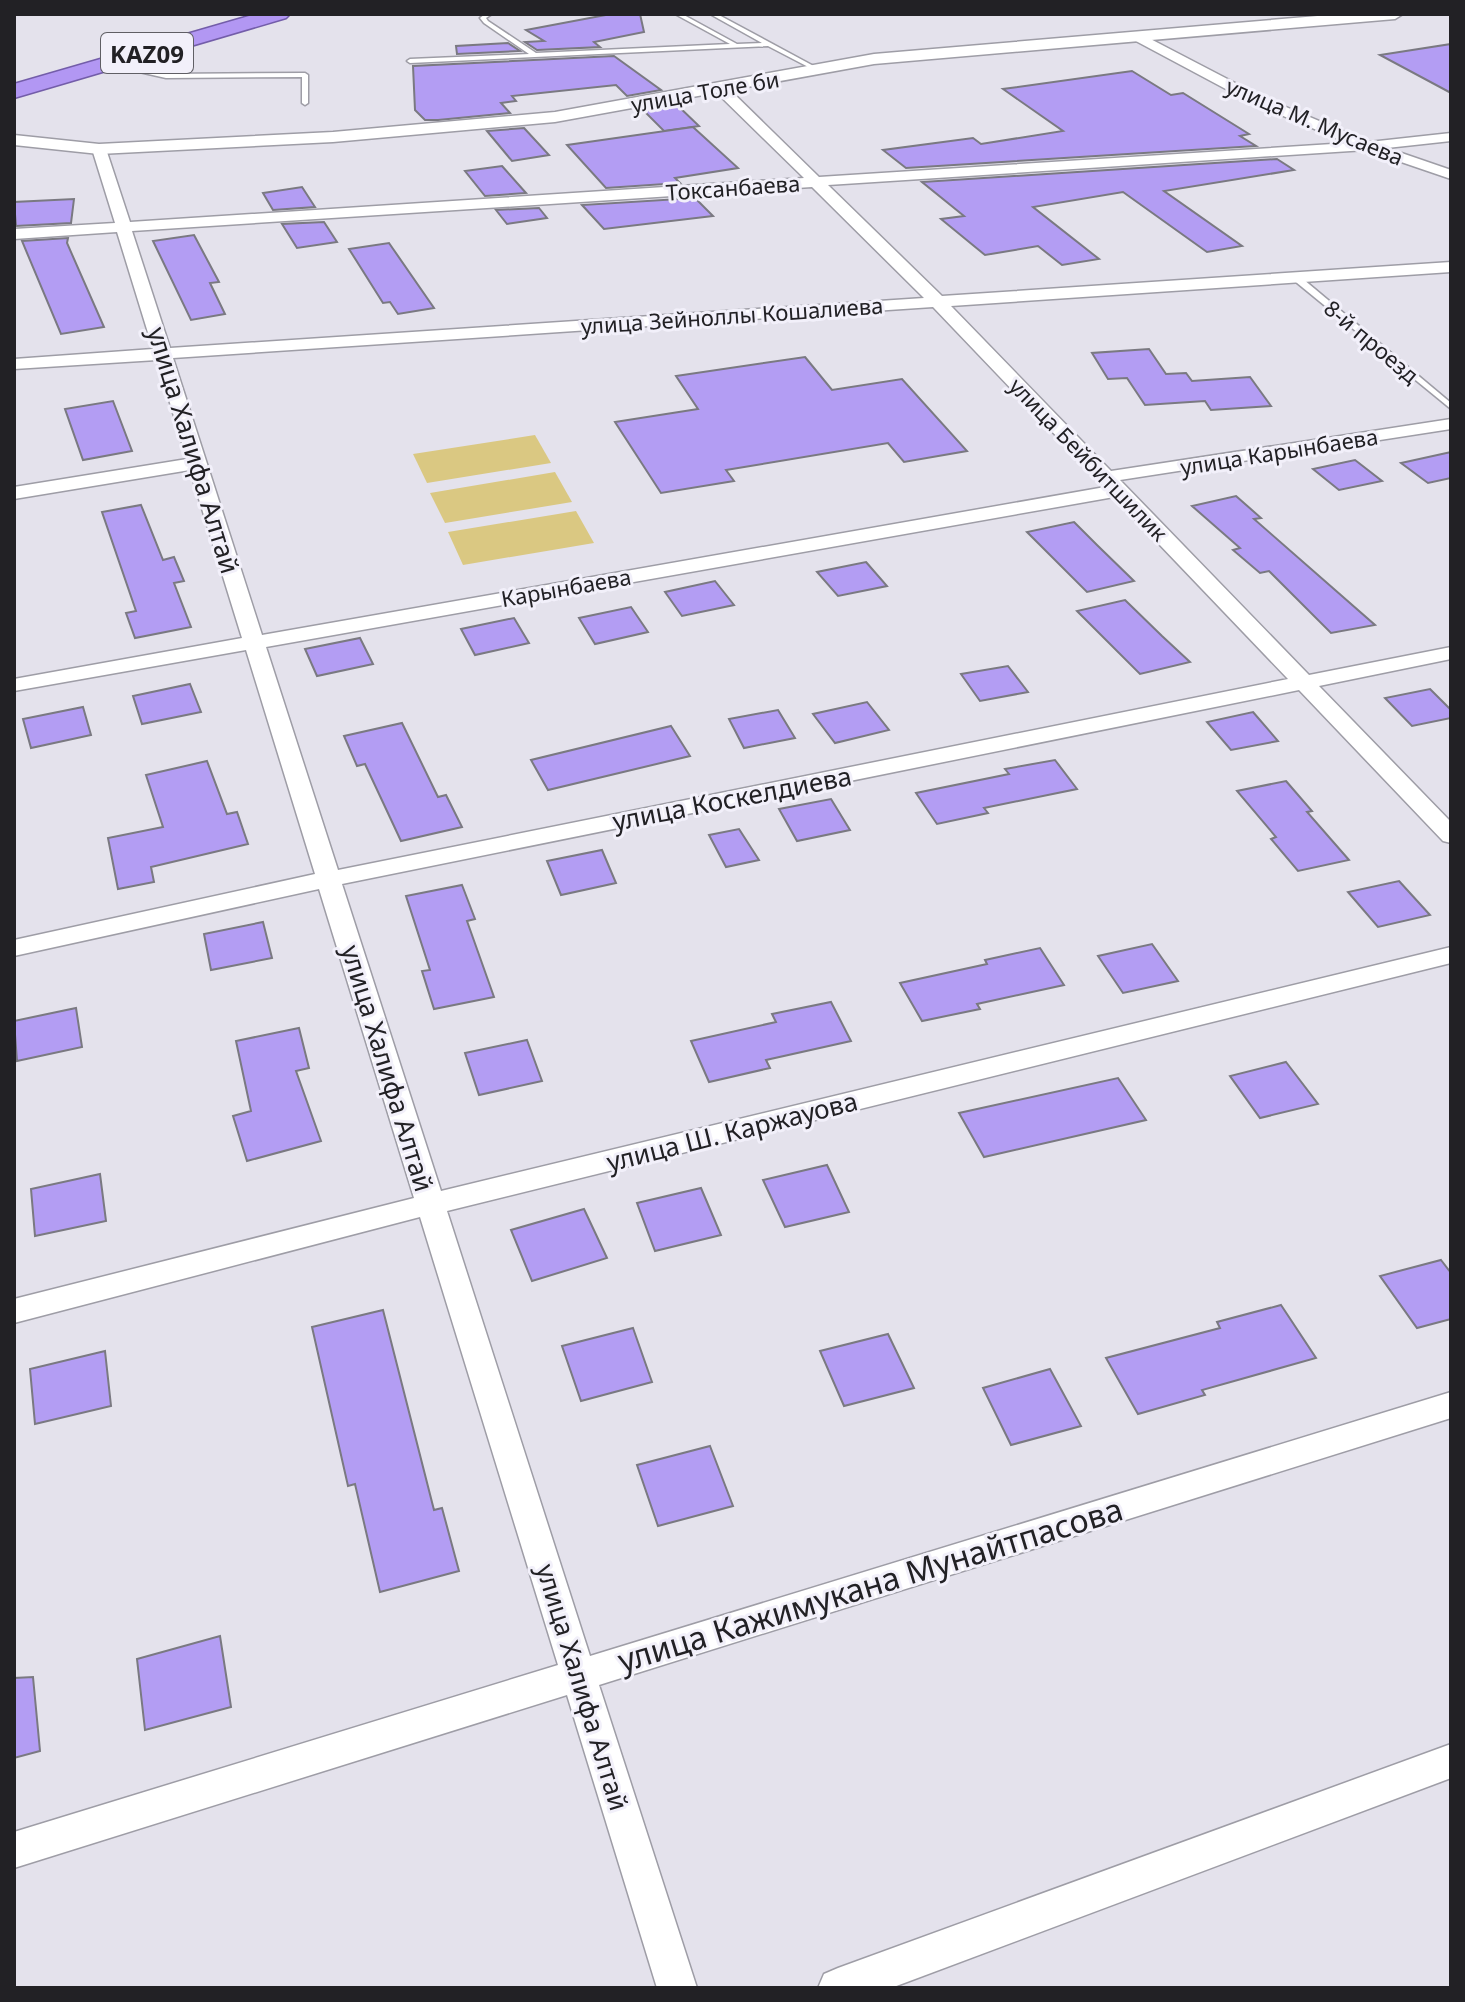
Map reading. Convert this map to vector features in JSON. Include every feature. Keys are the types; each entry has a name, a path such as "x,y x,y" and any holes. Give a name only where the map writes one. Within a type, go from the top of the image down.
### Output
{"highway":[{"name":"KAZ09","path":"14,91 275,14"}],"street":[{"name":"улица Толе би","path":"14,140 99,149 333,137 555,117 874,59 1139,37 1336,16 1395,14"},
{"name":"улица М. Мусаева","path":"1139,37 1257,100 1367,146 1451,175"},
{"name":"улица Бейбитшилик","path":"721,89 937,301 1451,836"},
{"name":"Токсанбаева","path":"14,234 1367,146 1451,137"},
{"name":"улица Халифа Алтай","path":"99,149 677,1988"},
{"name":"улица Зейноллы Кошалиева","path":"14,364 1451,267"},
{"name":"улица Карынбаева","path":"1112,484 1451,424"},
{"path":"14,493 198,463"},
{"name":"Карынбаева","path":"14,685 1112,484"},
{"name":"улица Коскелдиева","path":"14,948 329,879 1451,653"},
{"name":"улица Ш. Каржауова","path":"14,1311 431,1204 1451,955"},
{"name":"улица Кажимукана Мунайтпасова","path":"14,1850 1451,1405"},
{"path":"838,1988 1451,1761"}],"lane":[{"path":"489,14 483,18 486,22 535,55"},
{"path":"678,14 737,45"},
{"path":"713,14 818,70"},
{"path":"410,61 768,44"},
{"path":"110,64 166,76 305,75 305,103"},
{"name":"8-й проезд","path":"1294,276 1451,407"}],"shaded area":[{"path":"535,435 551,463 427,483 413,454"},
{"path":"555,472 572,502 445,523 430,493"},
{"path":"576,511 594,543 463,565 448,532"}],"building":[{"path":"611,14 640,14 644,32 594,42 600,47 537,50 525,42 544,41 526,30"},
{"path":"508,43 520,51 457,54 456,46"},
{"path":"1451,44 1451,93 1380,55"},
{"path":"614,56 661,90 627,96 616,85 512,96 516,101 501,103 510,113 438,120 425,120 415,110 413,66"},
{"path":"1132,71 1171,95 1183,93 1249,134 1240,136 1256,146 906,168 883,150 973,138 981,144 1063,131 1003,89"},
{"path":"675,103 699,126 664,131 642,109"},
{"path":"693,127 738,168 675,178 680,183 606,188 567,145"},
{"path":"524,128 549,155 512,161 487,131"},
{"path":"1277,159 1294,170 1164,191 1242,246 1207,252 1123,192 1033,207 1099,259 1062,265 1038,246 985,255 941,219 964,216 922,182"},
{"path":"502,166 526,193 485,196 465,171"},
{"path":"302,187 315,207 273,210 263,193"},
{"path":"695,198 713,216 604,229 582,205"},
{"path":"74,199 71,223 16,226 14,202"},
{"path":"539,208 547,218 507,224 496,210"},
{"path":"324,222 337,242 297,248 282,224"},
{"path":"194,235 219,282 210,283 225,314 191,320 153,241"},
{"path":"68,238 67,243 104,327 61,334 22,241"},
{"path":"389,243 434,308 398,314 390,302 383,303 349,249"},
{"path":"1149,349 1166,374 1186,373 1192,381 1250,377 1271,406 1211,410 1205,401 1145,405 1127,378 1108,379 1092,353"},
{"path":"805,357 832,390 902,379 967,451 904,462 888,443 726,470 734,481 661,493 615,422 698,409 676,376"},
{"path":"113,401 132,451 83,460 65,409"},
{"path":"1451,452 1451,478 1428,483 1401,463"},
{"path":"1355,460 1382,481 1339,490 1313,469"},
{"path":"1236,496 1261,518 1254,519 1375,625 1331,633 1269,571 1260,573 1233,550 1240,548 1192,506"},
{"path":"141,505 163,560 174,557 184,581 174,583 191,627 135,638 126,613 136,611 102,512"},
{"path":"1074,522 1134,581 1087,592 1027,532"},
{"path":"866,562 887,586 838,596 817,572"},
{"path":"715,581 734,605 682,616 665,592"},
{"path":"1125,600 1190,662 1140,674 1077,611"},
{"path":"631,607 648,632 595,644 579,618"},
{"path":"514,618 529,643 475,655 461,629"},
{"path":"360,638 373,664 317,676 305,649"},
{"path":"1008,666 1028,692 980,701 961,674"},
{"path":"190,684 201,712 142,724 133,696"},
{"path":"1430,689 1451,710 1451,718 1412,726 1385,698"},
{"path":"867,702 889,730 835,743 813,714"},
{"path":"83,707 91,735 31,748 23,719"},
{"path":"778,710 795,738 744,748 729,719"},
{"path":"1253,712 1278,741 1231,750 1207,722"},
{"path":"402,723 438,797 446,795 462,827 401,841 365,764 357,766 344,736"},
{"path":"671,726 690,756 548,790 531,760"},
{"path":"1055,760 1077,789 984,808 988,813 937,824 916,793 1009,774 1005,769"},
{"path":"207,761 227,814 237,812 248,844 151,867 154,882 118,889 108,838 163,827 146,775"},
{"path":"1286,781 1312,811 1307,812 1349,860 1298,871 1271,839 1276,837 1237,791"},
{"path":"831,799 850,830 797,841 779,809"},
{"path":"739,829 759,860 726,867 709,835"},
{"path":"602,850 616,883 561,895 547,861"},
{"path":"1399,881 1430,915 1378,927 1348,892"},
{"path":"462,885 475,919 467,921 494,997 434,1009 422,971 430,970 406,896"},
{"path":"263,922 272,958 211,970 204,934"},
{"path":"1152,944 1178,981 1123,993 1098,956"},
{"path":"1040,948 1064,985 977,1004 980,1009 922,1021 900,983 987,964 985,960"},
{"path":"831,1002 851,1041 766,1060 770,1068 709,1082 691,1041 776,1022 772,1014"},
{"path":"76,1008 82,1047 17,1061 14,1021"},
{"path":"299,1028 309,1068 296,1071 321,1141 247,1161 233,1116 251,1111 236,1041"},
{"path":"527,1040 542,1081 479,1095 465,1053"},
{"path":"1286,1062 1318,1104 1260,1118 1230,1076"},
{"path":"1118,1078 1146,1120 984,1157 959,1113"},
{"path":"827,1165 849,1212 785,1227 763,1180"},
{"path":"100,1174 106,1221 35,1236 31,1189"},
{"path":"701,1188 721,1235 655,1251 637,1203"},
{"path":"584,1209 607,1258 532,1281 511,1230"},
{"path":"1441,1260 1451,1273 1451,1319 1417,1328 1380,1276"},
{"path":"1281,1305 1316,1358 1202,1390 1205,1395 1138,1414 1106,1358 1220,1328 1217,1322"},
{"path":"383,1310 434,1510 442,1508 459,1571 380,1592 355,1484 348,1486 312,1327"},
{"path":"633,1328 652,1382 581,1401 562,1346"},
{"path":"888,1334 914,1388 844,1406 820,1351"},
{"path":"105,1351 111,1406 35,1424 30,1369"},
{"path":"1050,1369 1081,1426 1011,1445 983,1388"},
{"path":"710,1446 733,1506 658,1526 637,1465"},
{"path":"220,1636 231,1707 145,1730 137,1659"},
{"path":"33,1677 40,1751 14,1758 14,1678"}]}
